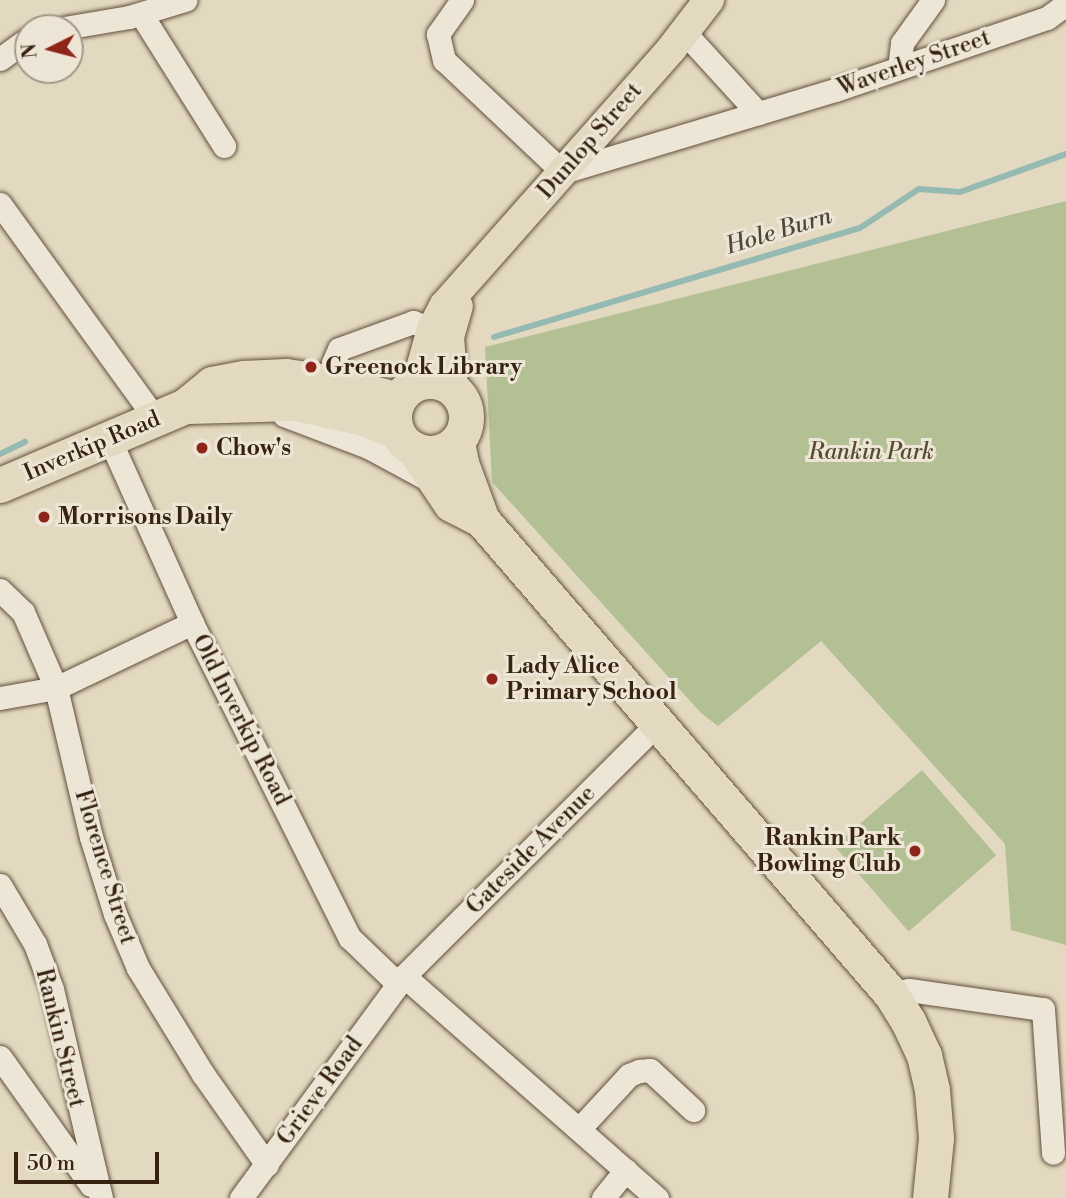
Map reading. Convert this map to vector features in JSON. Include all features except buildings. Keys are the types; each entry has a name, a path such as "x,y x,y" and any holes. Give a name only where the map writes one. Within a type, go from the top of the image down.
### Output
{"highway":[{"name":"Inverkip Road","path":"0,485 170,412 212,384 244,378 286,376 336,383 407,415"},
{"path":"442,382 453,388 465,404 467,413 463,433 457,442 441,452 407,415 442,382"},
{"name":"Inverkip Road","path":"170,412 295,403 329,409 407,415"},
{"path":"407,415 433,483 451,504 482,520"},
{"path":"457,442 461,463 482,520 891,995 908,1021 924,1055 932,1090 936,1138 930,1198"}],"main road":[{"name":"Dunlop Street","path":"407,415 432,329 445,305 563,172 709,0"},
{"name":"Dunlop Street","path":"453,388 449,337 468,279"}],"street":[{"path":"84,24 141,14 185,0"},
{"path":"462,0 438,34 444,60 563,172"},
{"path":"899,68 902,43 933,0"},
{"name":"Waverley Street","path":"563,172 899,68 1047,18 1066,4"},
{"path":"141,14 224,146"},
{"path":"684,32 758,113"},
{"path":"0,204 170,412"},
{"path":"336,383 333,363 339,349 412,322 432,329"},
{"path":"258,404 368,447 433,483"},
{"name":"Old Inverkip Road","path":"109,438 192,623 350,938 580,1128 657,1198"},
{"name":"Florence Street","path":"0,590 23,612 56,688 91,837 115,914 138,968 203,1074 267,1165"},
{"path":"0,698 56,688 192,623"},
{"name":"Gateside Avenue","path":"401,980 657,724"},
{"name":"Rankin Street","path":"0,885 35,944 52,989 99,1195"},
{"name":"Grieve Road","path":"241,1198 401,980"},
{"path":"891,995 909,990 1043,1009 1053,1153"},
{"path":"0,1058 99,1195"},
{"path":"580,1128 629,1076 639,1071 650,1070 693,1110"},
{"path":"603,1198 626,1170"}],"green space":[{"name":"Rankin Park","path":"1066,201 1066,945 1011,930 1005,844 821,641 718,726 701,713 492,482 485,347"},
{"name":"Rankin Park Bowling Club","path":"922,770 996,855 909,931 834,846"}],"waterway":[{"name":"Hole Burn","path":"494,337 860,228 919,189 960,192 1066,154"},
{"path":"0,454 25,442"}],"place":[{"name":"Greenock Library","path":"311,367"},
{"name":"Chow's","path":"202,448"},
{"name":"Morrisons Daily","path":"44,517"},
{"name":"Lady Alice Primary School","path":"492,679"},
{"name":"Rankin Park Bowling Club","path":"915,851"}]}
